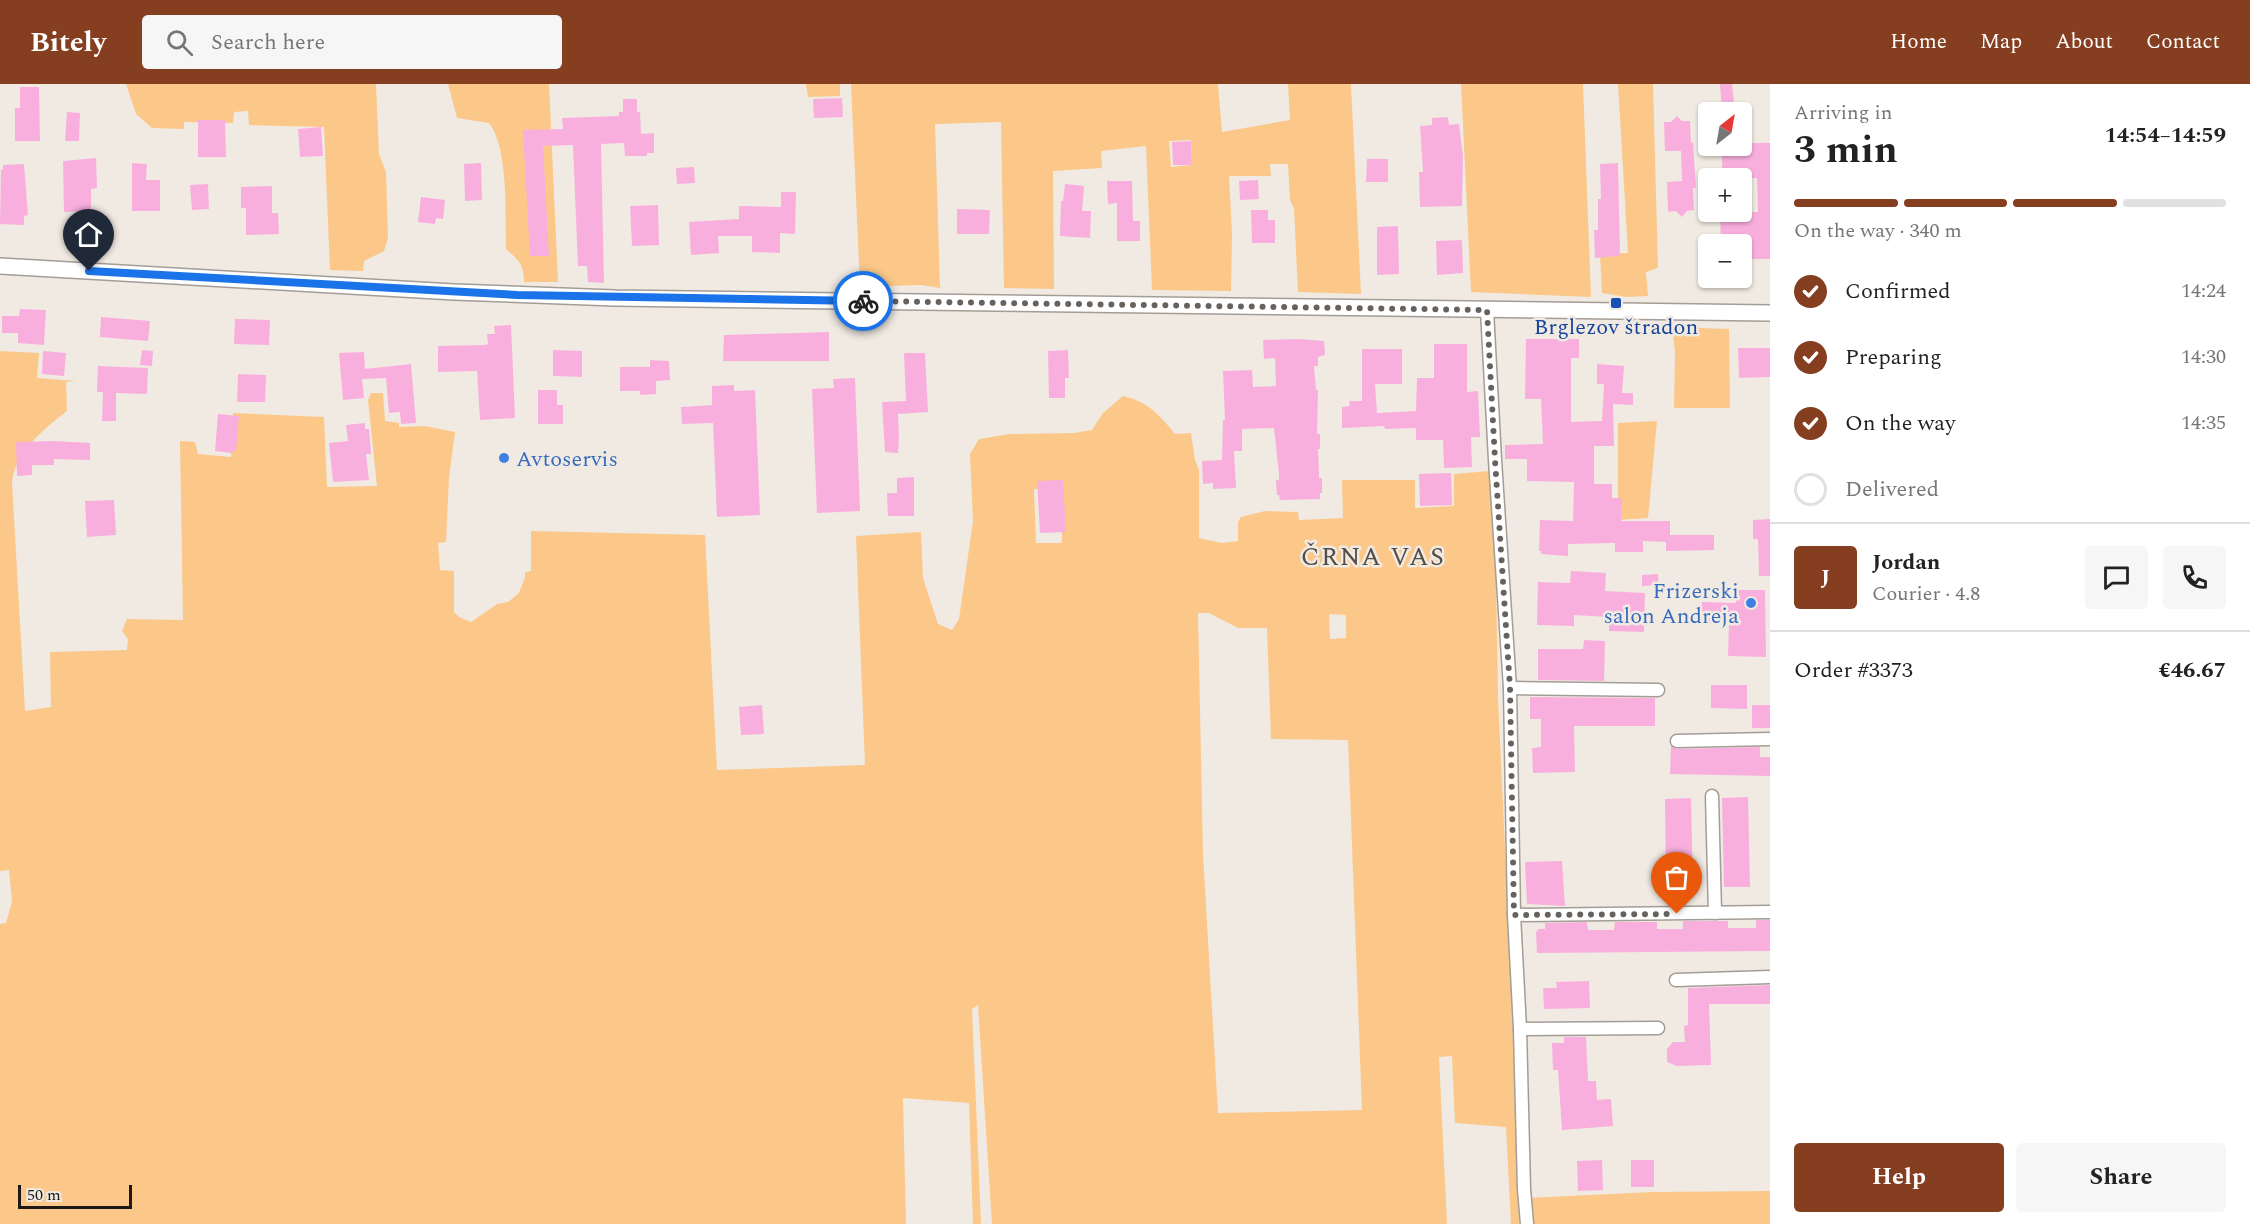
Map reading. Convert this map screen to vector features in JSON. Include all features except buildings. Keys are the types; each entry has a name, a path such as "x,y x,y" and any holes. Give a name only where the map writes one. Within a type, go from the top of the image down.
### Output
{"street":[{"path":"0,266 496,294 615,298 1770,313"},
{"path":"1487,310 1510,688 1514,915 1527,1224"},
{"path":"1510,688 1658,690"},
{"path":"1677,741 1770,739"},
{"path":"1712,796 1715,913"},
{"path":"1514,915 1770,912"},
{"path":"1676,980 1770,977"},
{"path":"1520,1029 1658,1028"}],"shaded area":[{"path":"126,84 376,84 379,154 386,172 388,238 384,251 364,261 363,271 330,270 324,127 249,125 248,111 234,112 233,123 184,122 184,129 152,128 136,114"},
{"path":"448,84 549,84 558,282 524,282 520,263 506,249 505,183 500,149 495,134 489,123 457,118"},
{"path":"806,84 840,84 840,96 808,97"},
{"path":"851,84 1218,84 1222,132 1290,120 1288,84 1351,84 1361,294 1298,292 1294,209 1290,200 1288,164 1270,164 1271,176 1229,176 1232,234 1231,291 1152,290 1146,146 1101,151 1102,168 1053,171 1054,289 1004,288 1001,122 935,124 940,288 921,285 860,287","holes":["1191,140 1192,165 1171,167 1169,141"]},
{"path":"1461,84 1583,84 1591,297 1471,292"},
{"path":"1618,84 1653,84 1658,268 1646,272 1648,296 1627,297 1602,293 1600,254 1628,253"},
{"path":"1672,327 1729,329 1730,408 1674,408 1675,352"},
{"path":"0,351 39,353 37,378 76,381 66,382 67,411 41,433 25,451 19,460 12,482 25,711 51,707 50,652 127,650 128,639 122,631 127,619 183,620 180,441 195,442 198,454 231,457 233,413 324,417 327,487 377,486 368,400 371,393 383,393 385,421 399,423 399,427 425,426 455,432 449,477 446,542 438,543 440,570 454,571 454,612 459,617 471,622 497,604 508,602 519,593 525,572 531,571 531,531 705,535 717,770 865,765 856,536 921,532 923,578 938,624 952,630 959,619 973,521 970,454 979,439 1010,434 1074,433 1092,430 1103,413 1123,396 1132,399 1146,405 1175,434 1191,433 1199,470 1199,538 1222,543 1238,541 1238,522 1241,517 1265,511 1298,512 1299,520 1343,518 1342,480 1415,480 1415,508 1454,506 1454,474 1490,471 1496,575 1498,698 1511,975 1519,1224 1511,1224 1506,1127 1455,1123 1452,1056 1439,1057 1447,1224 992,1224 978,1005 972,1009 981,1224 973,1224 969,1103 903,1098 906,1224 0,1224 0,924 6,923 12,901 9,870 0,871","holes":["1034,489 1061,490 1062,543 1036,543","1198,613 1209,613 1238,628 1267,628 1271,739 1348,740 1362,1110 1218,1113 1203,854","1329,614 1346,615 1346,638 1330,639"]},
{"path":"1657,421 1648,518 1618,520 1618,423"},
{"path":"1770,1191 1770,1224 1527,1224 1527,1198 1653,1192"}],"way so far":[{"path":"863,301 1487,310 1510,688 1514,915 1677,914"}],"place":[{"name":"Brglezov štradon","path":"1616,303"},
{"name":"Avtoservis","path":"504,458"},
{"name":"Frizerski salon Andreja","path":"1751,603"}],"district":[{"name":"ČRNA VAS","path":"1373,556"}],"route":[{"path":"89,271 517,295 863,301"}]}
